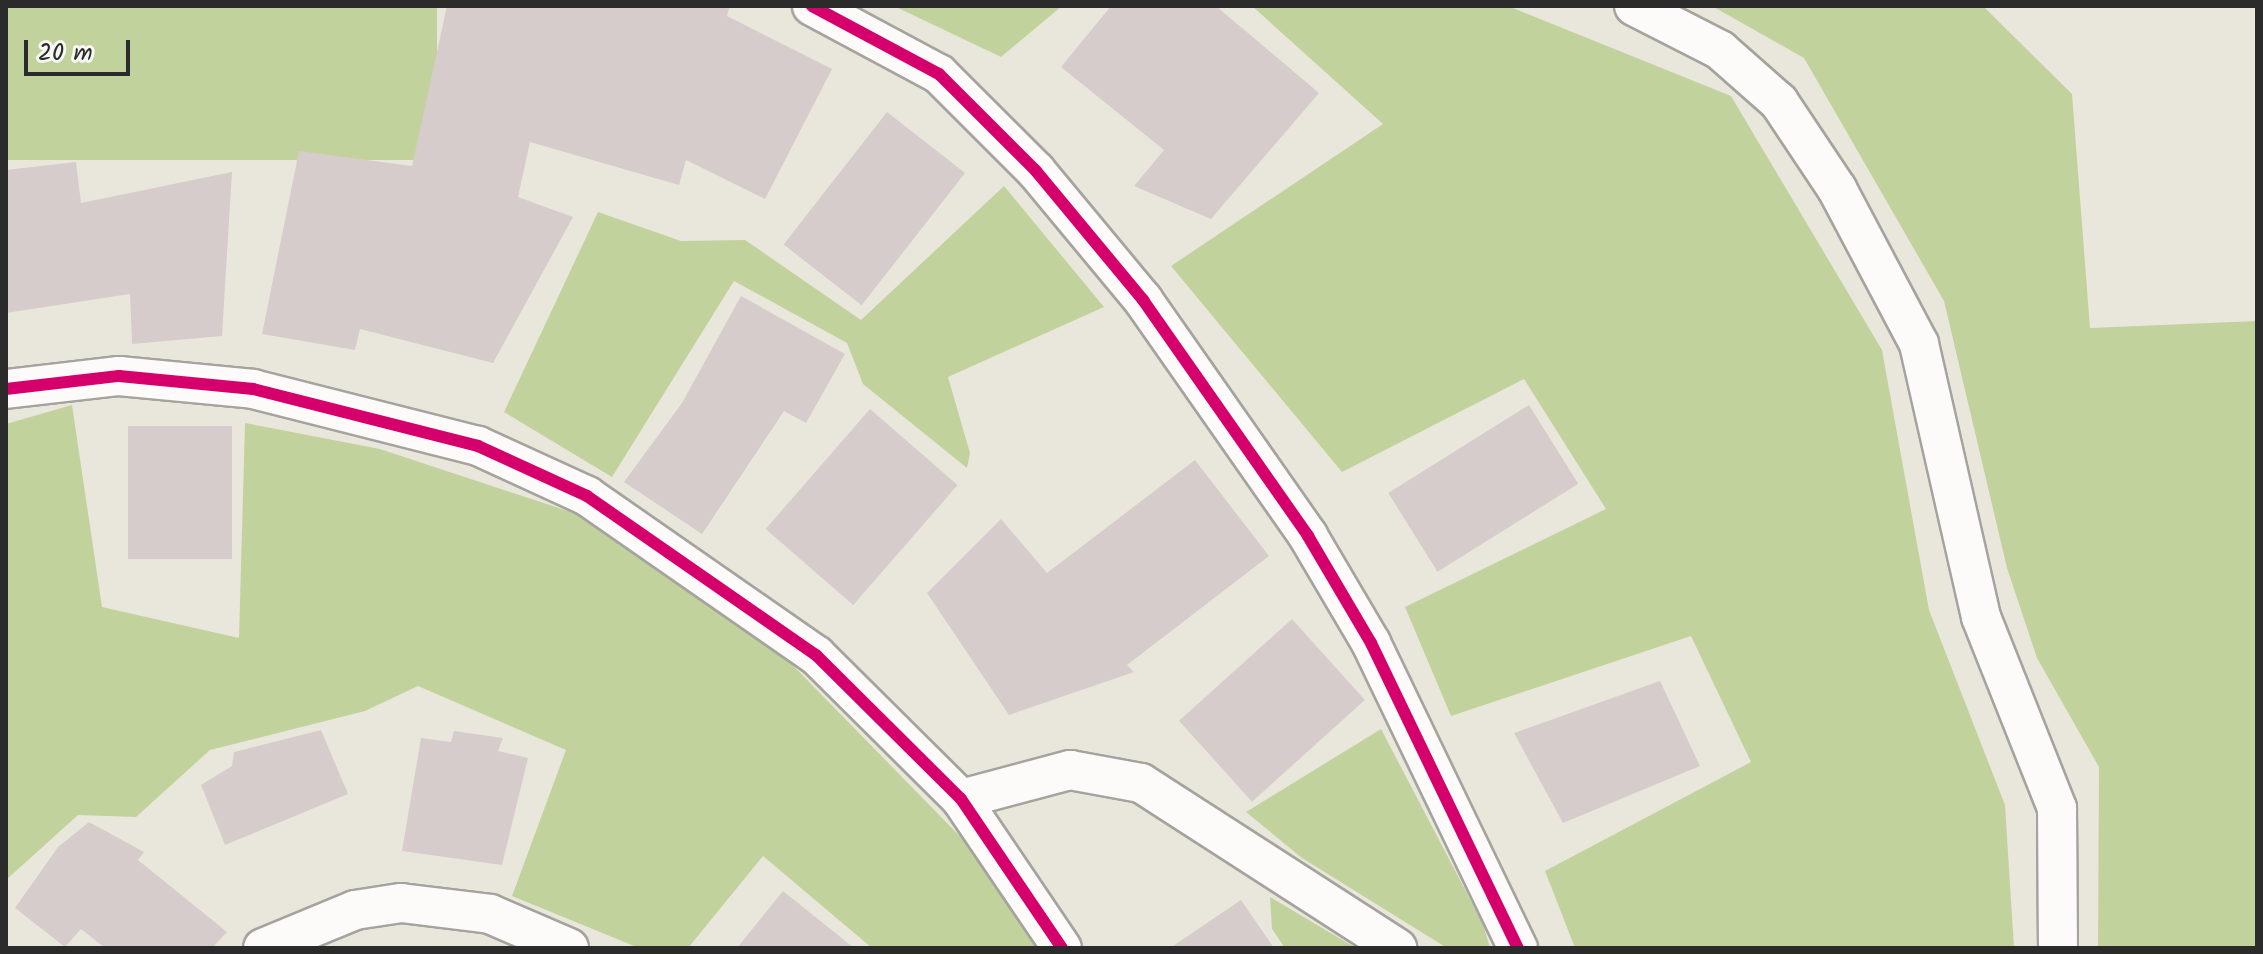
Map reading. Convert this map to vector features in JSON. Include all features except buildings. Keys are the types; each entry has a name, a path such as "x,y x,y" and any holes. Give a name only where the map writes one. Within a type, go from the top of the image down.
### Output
{"street":[{"path":"812,6 939,74 1036,171 1143,300 1308,536 1371,643 1518,948"},
{"path":"1634,6 1720,50 1779,102 1837,189 1919,344 1981,617 2057,808 2058,948"},
{"path":"6,389 119,376 253,389 340,407 519,463 657,539 793,638 961,799 1062,948"},
{"path":"961,799 1070,770 1141,783 1397,948"},
{"path":"263,948 343,914 401,903 490,914 569,948"}],"green space":[{"path":"6,6 437,6 437,160 6,160"},
{"path":"894,6 1062,6 1001,57"},
{"path":"1252,6 1508,6 1731,96 1882,350 1929,610 2005,805 2014,948 1575,948 1545,871 1751,762 1691,636 1451,716 1405,607 1606,509 1524,379 1342,472 1171,266 1383,124"},
{"path":"1712,6 1983,6 2072,94 2090,328 2257,321 2257,948 2098,948 2099,767 2037,658 2007,568 1944,301 1804,58"},
{"path":"1004,186 1104,307 948,377 970,453 967,468 863,384 847,343 734,281 612,477 504,412 598,212 681,241 745,240 861,320"},
{"path":"72,405 102,607 239,638 245,423 380,449 574,513 771,643 988,865 1043,948 872,948 763,856 688,948 639,948 512,896 566,750 418,686 365,711 210,750 136,817 78,815 6,880 6,424"},
{"path":"1381,729 1483,924 1490,948 1447,948 1302,858 1246,812"},
{"path":"1270,897 1356,948 1285,948 1272,929"}],"cycle path":[{"path":"812,6 939,74 1036,171 1143,300 1308,536 1371,643 1518,948"},
{"path":"6,389 119,376 253,389 478,446 587,496 816,655 961,799 1062,948"}]}
